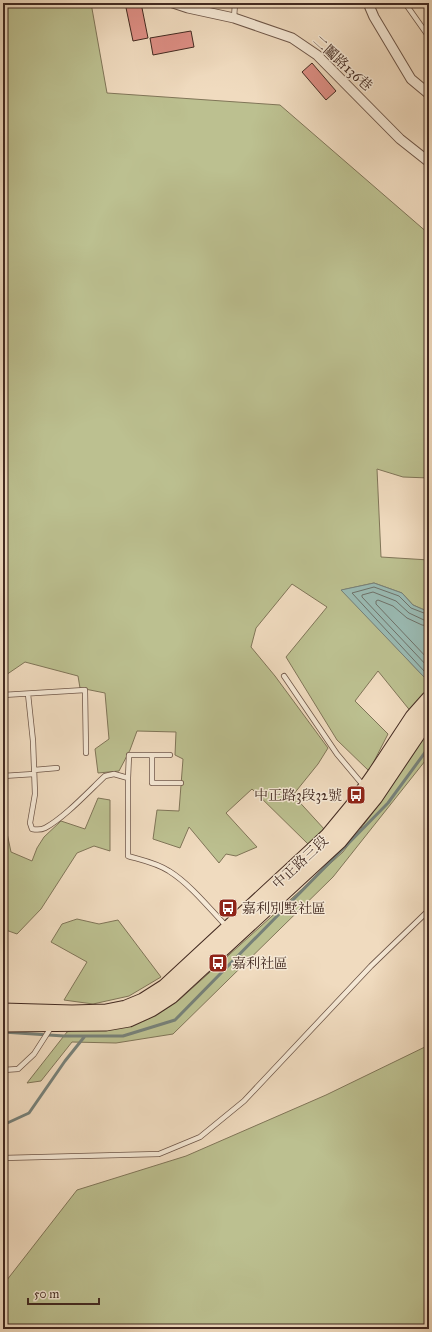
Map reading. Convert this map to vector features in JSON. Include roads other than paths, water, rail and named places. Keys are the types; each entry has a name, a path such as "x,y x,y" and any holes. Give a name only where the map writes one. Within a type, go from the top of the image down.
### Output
{"main road":[{"name":"中正路三段","path":"3,1024 106,1012 126,1008 143,1001 165,987 328,836 366,788 413,718 429,699"},
{"name":"中正路三段","path":"3,1011 106,1023 129,1019 151,1009 171,996 339,841 375,797 420,730 429,720"}],"street":[{"name":"二鬮路136巷","path":"173,3 187,5 234,18 292,38 317,55 400,139 429,162"},
{"path":"368,3 374,17 411,79 429,94"}],"lane":[{"path":"234,3 234,18"},
{"path":"405,3 429,37"},
{"path":"284,676 337,754 366,788"},
{"path":"3,694 28,694 85,690 86,753"},
{"path":"28,694 33,741 35,794 30,823 32,829 44,829 57,820 105,776 114,774 128,778"},
{"path":"152,755 152,783 181,783"},
{"path":"170,755 129,756 128,856 169,870 228,928"},
{"path":"3,776 58,768"},
{"path":"3,1158 158,1154 200,1137 244,1100 371,966 429,910"},
{"path":"3,1070 18,1069 34,1054 55,1018"}],"water":[{"path":"374,583 402,593 413,605 429,612 429,676 425,678 341,590"}],"waterway":[{"path":"3,1032 64,1036 123,1036 175,1020 388,803 429,747"},
{"path":"3,1125 29,1113 65,1061 85,1036"}],"place":[{"name":"中正路3段32號","path":"356,795"},
{"name":"嘉利別墅社區","path":"228,908"},
{"name":"嘉利社區","path":"218,963"}]}
